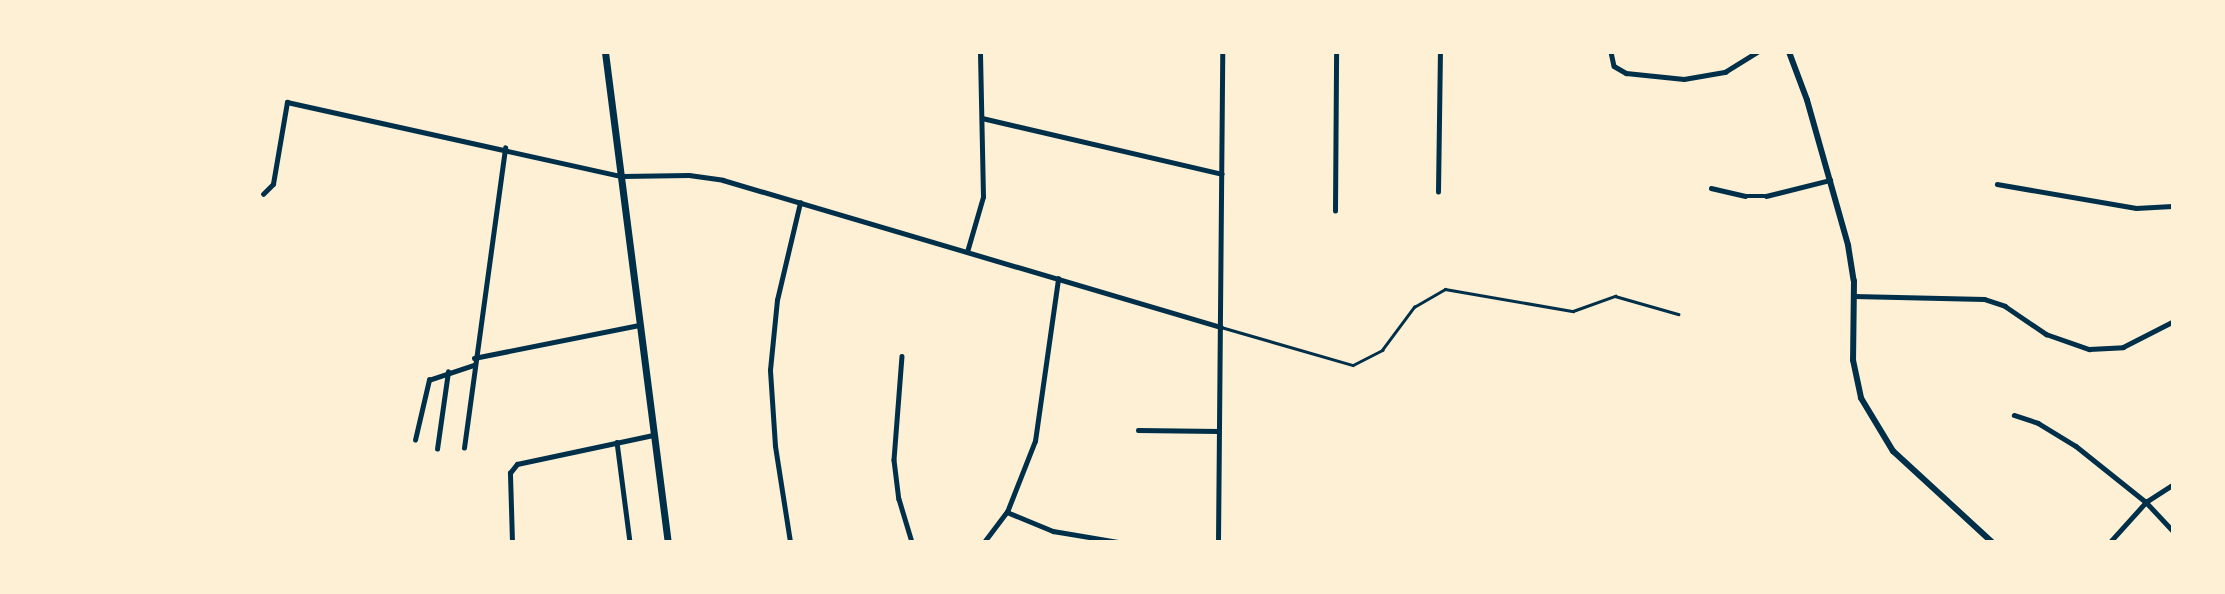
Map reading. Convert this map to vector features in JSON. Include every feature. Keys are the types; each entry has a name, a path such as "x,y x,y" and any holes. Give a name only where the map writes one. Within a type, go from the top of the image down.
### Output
{"main road":[{"path":"605,52 668,541"}],"street":[{"path":"967,252 984,197 980,52"},
{"path":"1335,211 1336,52"},
{"path":"1438,191 1440,52"},
{"path":"1611,52 1614,66 1626,74 1684,79 1725,72 1757,52"},
{"path":"1789,52 1831,179 1848,245 1856,378 1878,432 1905,463 1992,541"},
{"path":"1990,52 2064,52"},
{"path":"1218,541 1222,174 1220,53"},
{"path":"263,194 273,184 287,102 505,147 622,176 709,177 1221,327"},
{"path":"982,118 1222,174"},
{"path":"464,449 505,147"},
{"path":"1712,188 1745,196 1766,196 1831,179"},
{"path":"1997,184 2116,205 2172,206"},
{"path":"790,541 775,446 769,370 777,300 800,202"},
{"path":"984,541 1007,512 1039,424 1047,334 1058,279"},
{"path":"1853,296 1984,299 2005,306 2055,338 2089,349 2123,347 2172,322"},
{"path":"415,440 429,380 474,361 639,325"},
{"path":"902,356 894,460 899,499 912,541"},
{"path":"437,449 448,372"},
{"path":"2014,415 2038,423 2076,446 2146,502 2172,530"},
{"path":"1138,430 1218,431"},
{"path":"512,541 513,467 522,461 654,435"},
{"path":"617,442 630,541"},
{"path":"2110,541 2146,502 2172,485"},
{"path":"1007,512 1054,531 1119,541"}],"lane":[{"path":"1221,327 1353,365 1382,350 1414,307 1445,289 1573,311 1615,296 1678,314"}]}
